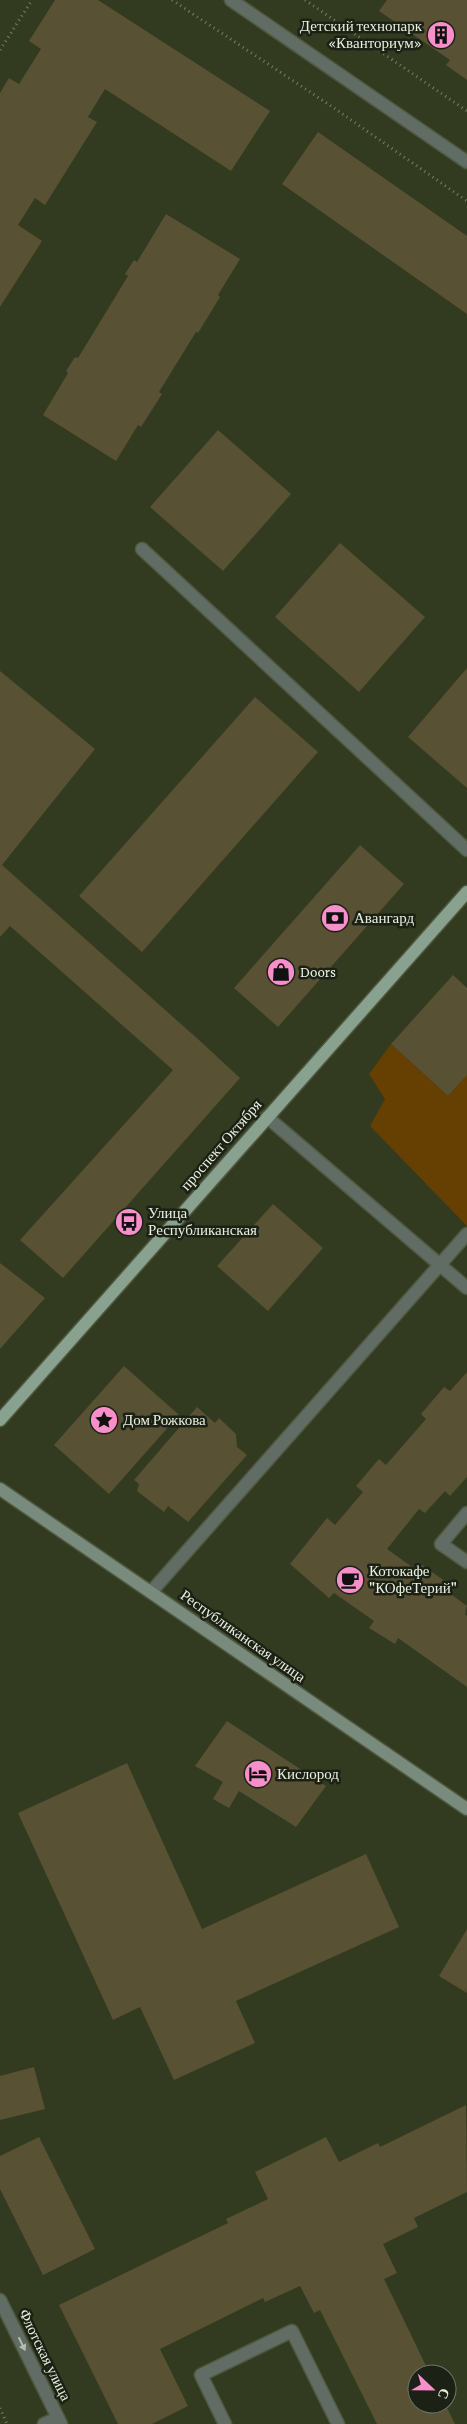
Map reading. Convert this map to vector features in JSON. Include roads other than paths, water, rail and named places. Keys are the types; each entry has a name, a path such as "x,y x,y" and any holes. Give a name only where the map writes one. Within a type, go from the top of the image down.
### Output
{"main road":[{"name":"проспект Октября","path":"0,1420 467,892"},
{"name":"Республиканская улица","path":"0,1489 467,1809"}],"street":[{"path":"231,0 467,162"},
{"path":"142,549 467,850"},
{"path":"267,1117 467,1288"},
{"path":"151,1592 467,1234"},
{"path":"467,1513 441,1544 467,1562"},
{"name":"Флотская улица","path":"0,2300 59,2421"},
{"path":"225,2424 201,2375 292,2331 338,2424"},
{"path":"44,2424 59,2421"}],"place":[{"name":"Детский технопарк «Кванториум»","path":"441,35"},
{"name":"Авангард","path":"335,918"},
{"name":"Doors","path":"281,972"},
{"name":"Улица Республиканская","path":"129,1222"},
{"name":"Дом Рожкова","path":"104,1420"},
{"name":"Котокафе \"КОфеТерий\"","path":"350,1580"},
{"name":"Кислород","path":"258,1774"}]}
